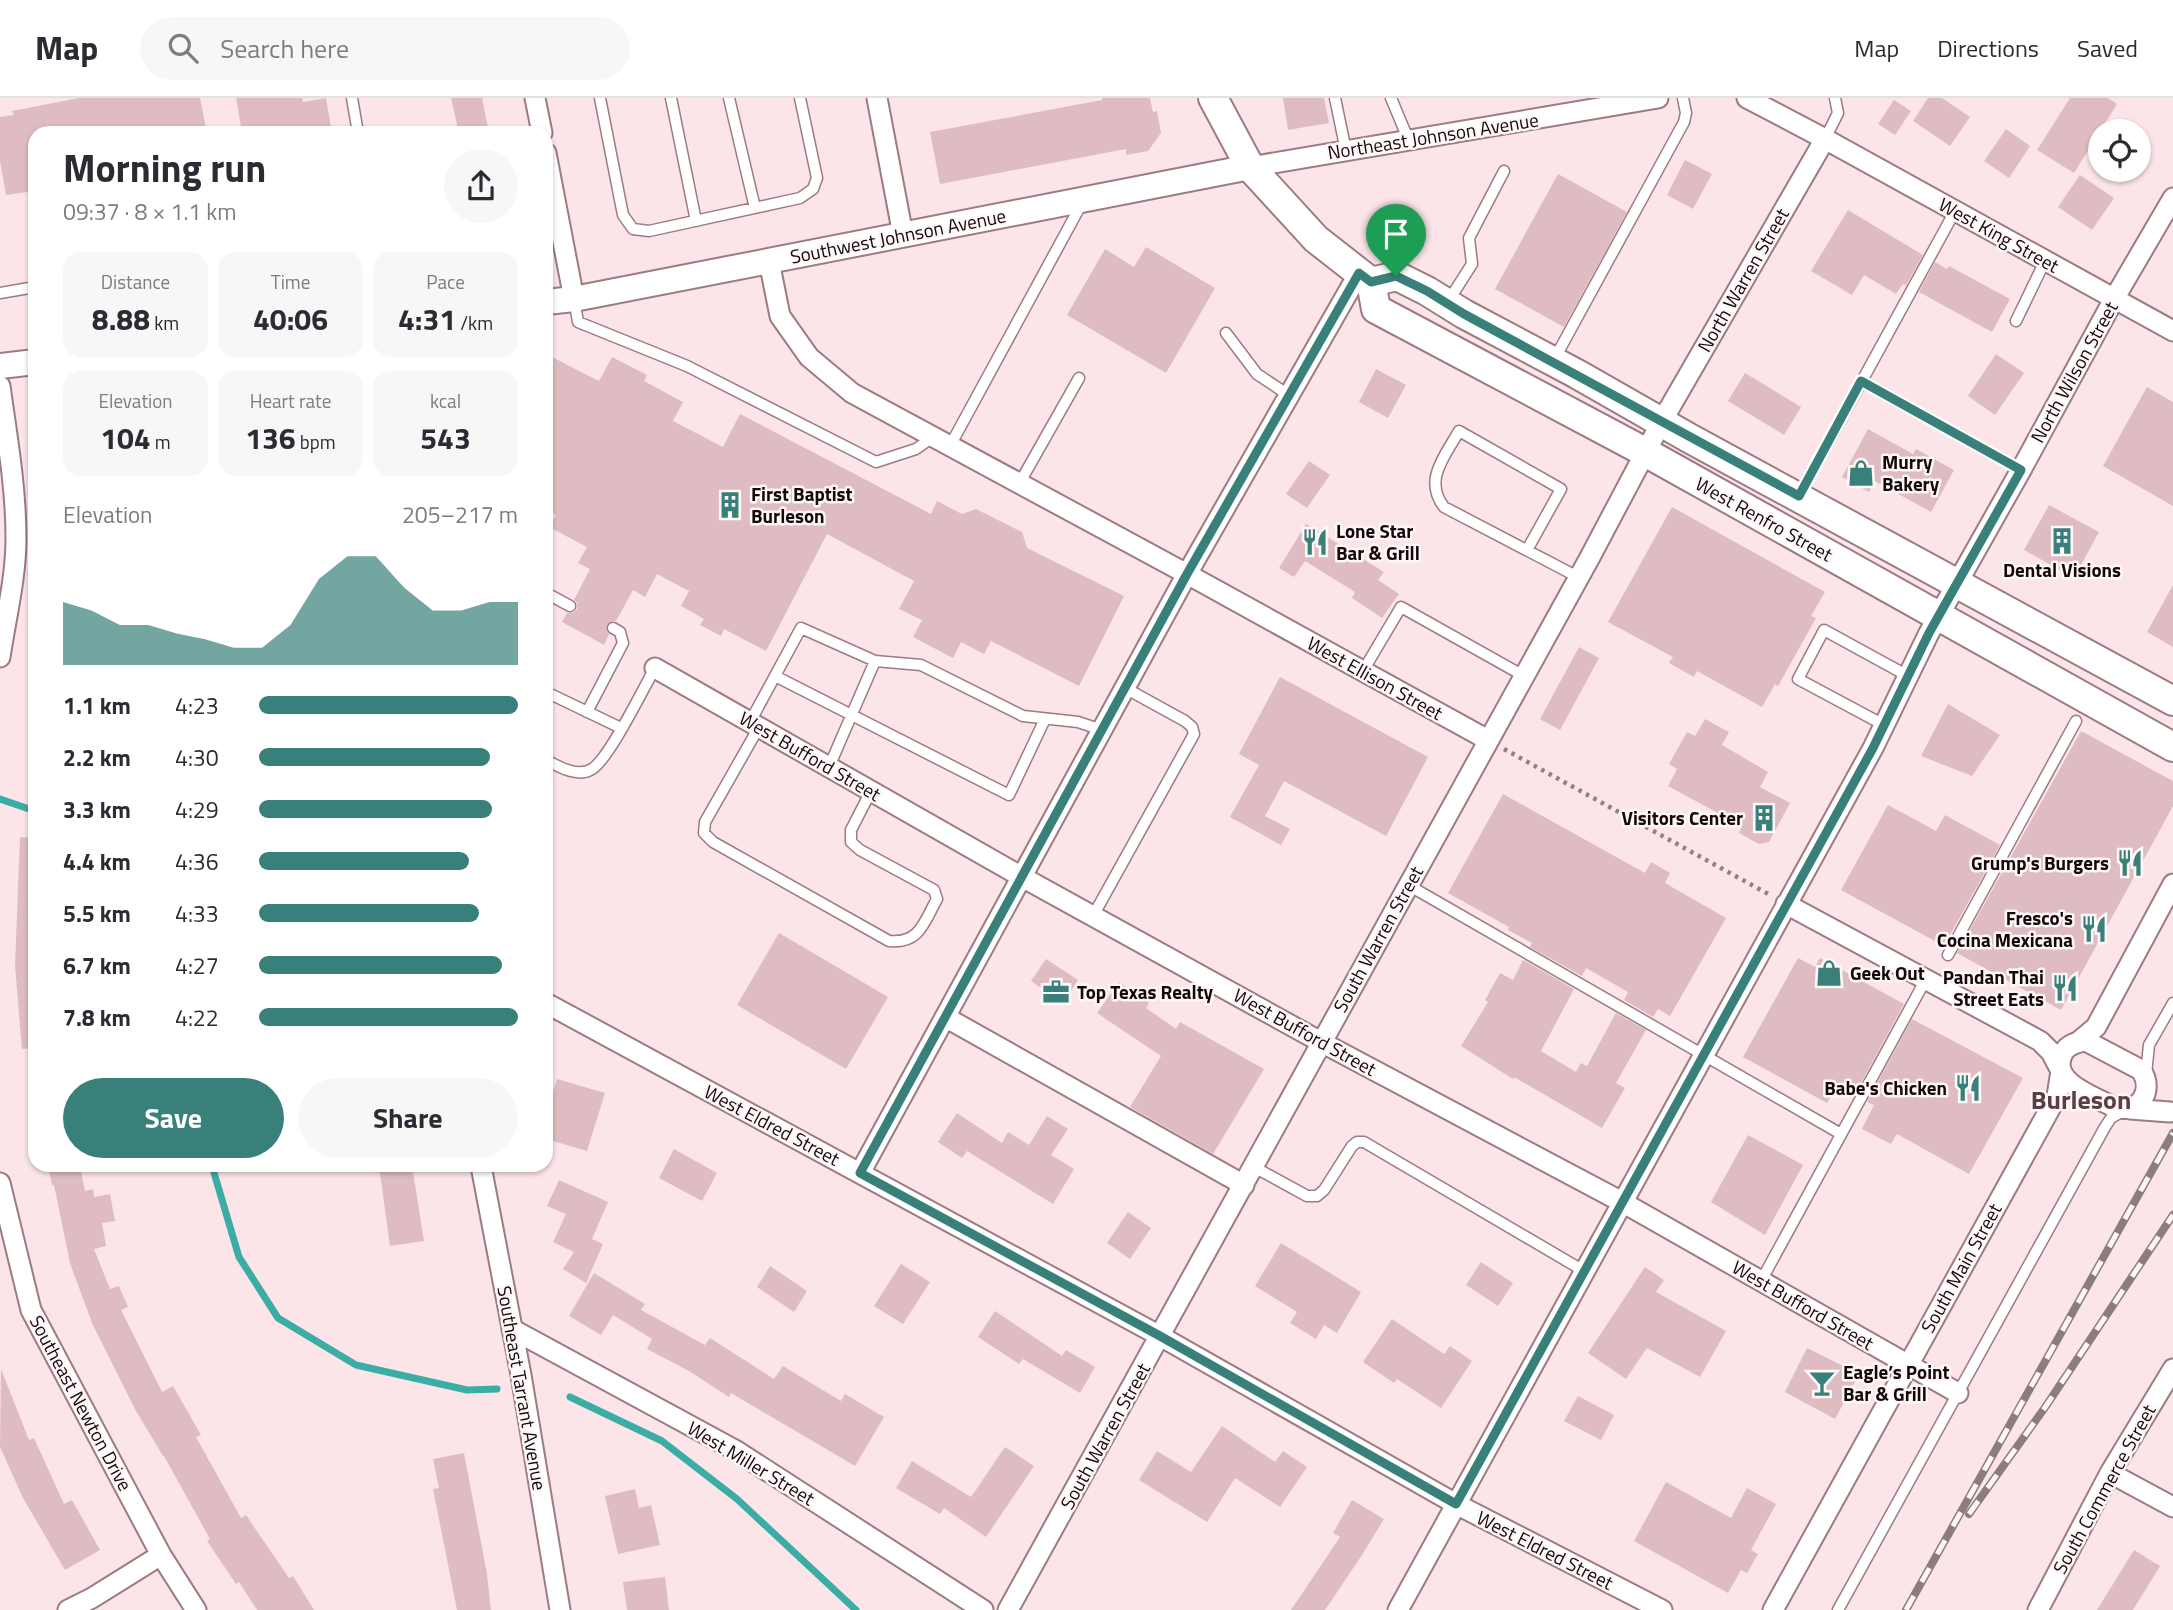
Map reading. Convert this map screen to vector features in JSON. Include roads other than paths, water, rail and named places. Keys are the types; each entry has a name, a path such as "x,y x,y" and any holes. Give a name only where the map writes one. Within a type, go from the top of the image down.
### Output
{"main road":[{"path":"1213,98 1250,167 1316,239 1365,277"},
{"name":"West Renfro Street","path":"2173,701 1427,291 1396,276 1365,277 1376,309 1645,452 2173,747"}],"street":[{"path":"536,98 541,126"},
{"path":"877,98 903,235"},
{"name":"Northeast Johnson Avenue","path":"1250,167 1409,141 1601,103 1658,98"},
{"path":"1747,98 1825,139"},
{"name":"West King Street","path":"1825,139 2173,331"},
{"name":"North Warren Street","path":"1645,452 1825,139"},
{"name":"Southwest Johnson Avenue","path":"553,301 1250,167"},
{"name":"North Wilson Street","path":"1398,1610 1884,725 1956,584 2173,198"},
{"path":"553,229 574,299"},
{"name":"West Ellison Street","path":"769,261 780,316 809,356 852,393 1488,740"},
{"path":"860,1173 1187,574 1290,396 1365,277"},
{"path":"0,366 28,363"},
{"path":"0,386 14,486 16,539 14,577 0,657"},
{"name":"South Warren Street","path":"1008,1610 1645,452"},
{"name":"West Bufford Street","path":"655,668 1022,877 1321,1042 1622,1202 1958,1393"},
{"path":"2075,1043 2096,1027 2173,884"},
{"path":"1786,904 2040,1041 2051,1052 2067,1081 2073,1085 2114,1107 2172,1113"},
{"name":"West Eldred Street","path":"553,1007 1160,1336 1456,1504 1662,1610"},
{"path":"945,1017 1244,1185"},
{"path":"2040,1041 2093,1043 2134,1065 2141,1070 2157,1100 2172,1113"},
{"name":"South Main Street","path":"1773,1610 2057,1096 2062,1055 2075,1043"},
{"path":"2128,1109 2143,1100 2147,1083"},
{"name":"Southeast Tarrant Avenue","path":"482,1172 560,1610"},
{"name":"Southeast Newton Drive","path":"0,1183 31,1310 161,1555 196,1610"},
{"name":"West Miller Street","path":"512,1329 735,1450 983,1610"},
{"name":"South Commerce Street","path":"2038,1610 2110,1473 2173,1369"},
{"path":"2110,1473 2173,1507"},
{"path":"68,1610 161,1555"}],"lane":[{"path":"352,98 357,126"},
{"path":"600,98 623,215 633,229 649,231 800,198 813,189 817,178 800,98"},
{"path":"671,98 696,221"},
{"path":"729,98 755,208"},
{"path":"1335,98 1346,151"},
{"path":"1391,98 1409,141"},
{"path":"1553,361 1684,122 1686,113 1683,98"},
{"path":"1825,139 1838,113 1835,98"},
{"path":"1447,304 1472,264 1468,238 1504,171"},
{"path":"574,299 578,322 687,366 876,462 941,442 1083,200"},
{"path":"1799,496 1955,211"},
{"path":"2016,321 2046,261"},
{"path":"0,293 28,288"},
{"path":"1226,333 1257,374 1290,396"},
{"path":"1019,484 1079,378"},
{"path":"1861,381 2021,470"},
{"path":"1527,551 1561,489 1459,431 1436,472 1434,488 1437,499 1444,508 1527,551 1578,577"},
{"path":"553,597 570,606"},
{"path":"1363,671 1401,607 1524,676"},
{"path":"587,712 623,643 620,632 613,628"},
{"path":"871,791 851,830 851,842 860,850 934,890 937,899 917,935 903,942 889,942 713,842 704,833 705,822 801,628 875,661 921,665 1023,716 1077,722 1102,730"},
{"path":"1884,725 1798,680 1824,630 1908,676"},
{"path":"829,767 875,661"},
{"path":"553,763 576,773 591,770 604,758 655,668"},
{"path":"775,676 1009,795 1045,719"},
{"path":"1093,916 1194,734 1192,727 1185,721 1125,688"},
{"path":"553,695 621,728"},
{"path":"1948,955 2076,721"},
{"path":"1408,885 1841,1133"},
{"path":"1761,1281 1926,979"},
{"path":"2147,1083 2146,1065 2150,1045 2173,1003"},
{"path":"1838,1610 2105,1126 2111,1118 2128,1109"},
{"path":"1254,1167 1307,1196 1317,1196 1324,1190 1352,1146 1357,1142 1364,1142 1584,1271"}],"waterway":[{"path":"0,799 28,809"},
{"path":"214,1172 239,1257 278,1318 356,1365 467,1390 497,1389"},
{"path":"570,1397 662,1441 737,1499 856,1610"}],"railway":[{"path":"1906,1610 2173,1133"},
{"path":"1969,1514 2046,1406 2173,1215"}],"place":[{"name":"Murry Bakery","path":"1861,473"},
{"name":"First Baptist Burleson","path":"730,505"},
{"name":"Dental Visions","path":"2062,541"},
{"name":"Lone Star Bar & Grill","path":"1315,542"},
{"name":"Visitors Center","path":"1764,818"},
{"name":"Grump's Burgers","path":"2130,863"},
{"name":"Fresco's Cocina Mexicana","path":"2094,929"},
{"name":"Geek Out","path":"1829,973"},
{"name":"Pandan Thai Street Eats","path":"2065,988"},
{"name":"Top Texas Realty","path":"1056,992"},
{"name":"Babe's Chicken","path":"1968,1088"},
{"name":"Eagle’s Point Bar & Grill","path":"1822,1383"}],"district":[{"name":"Burleson","path":"2081,1100"}]}
